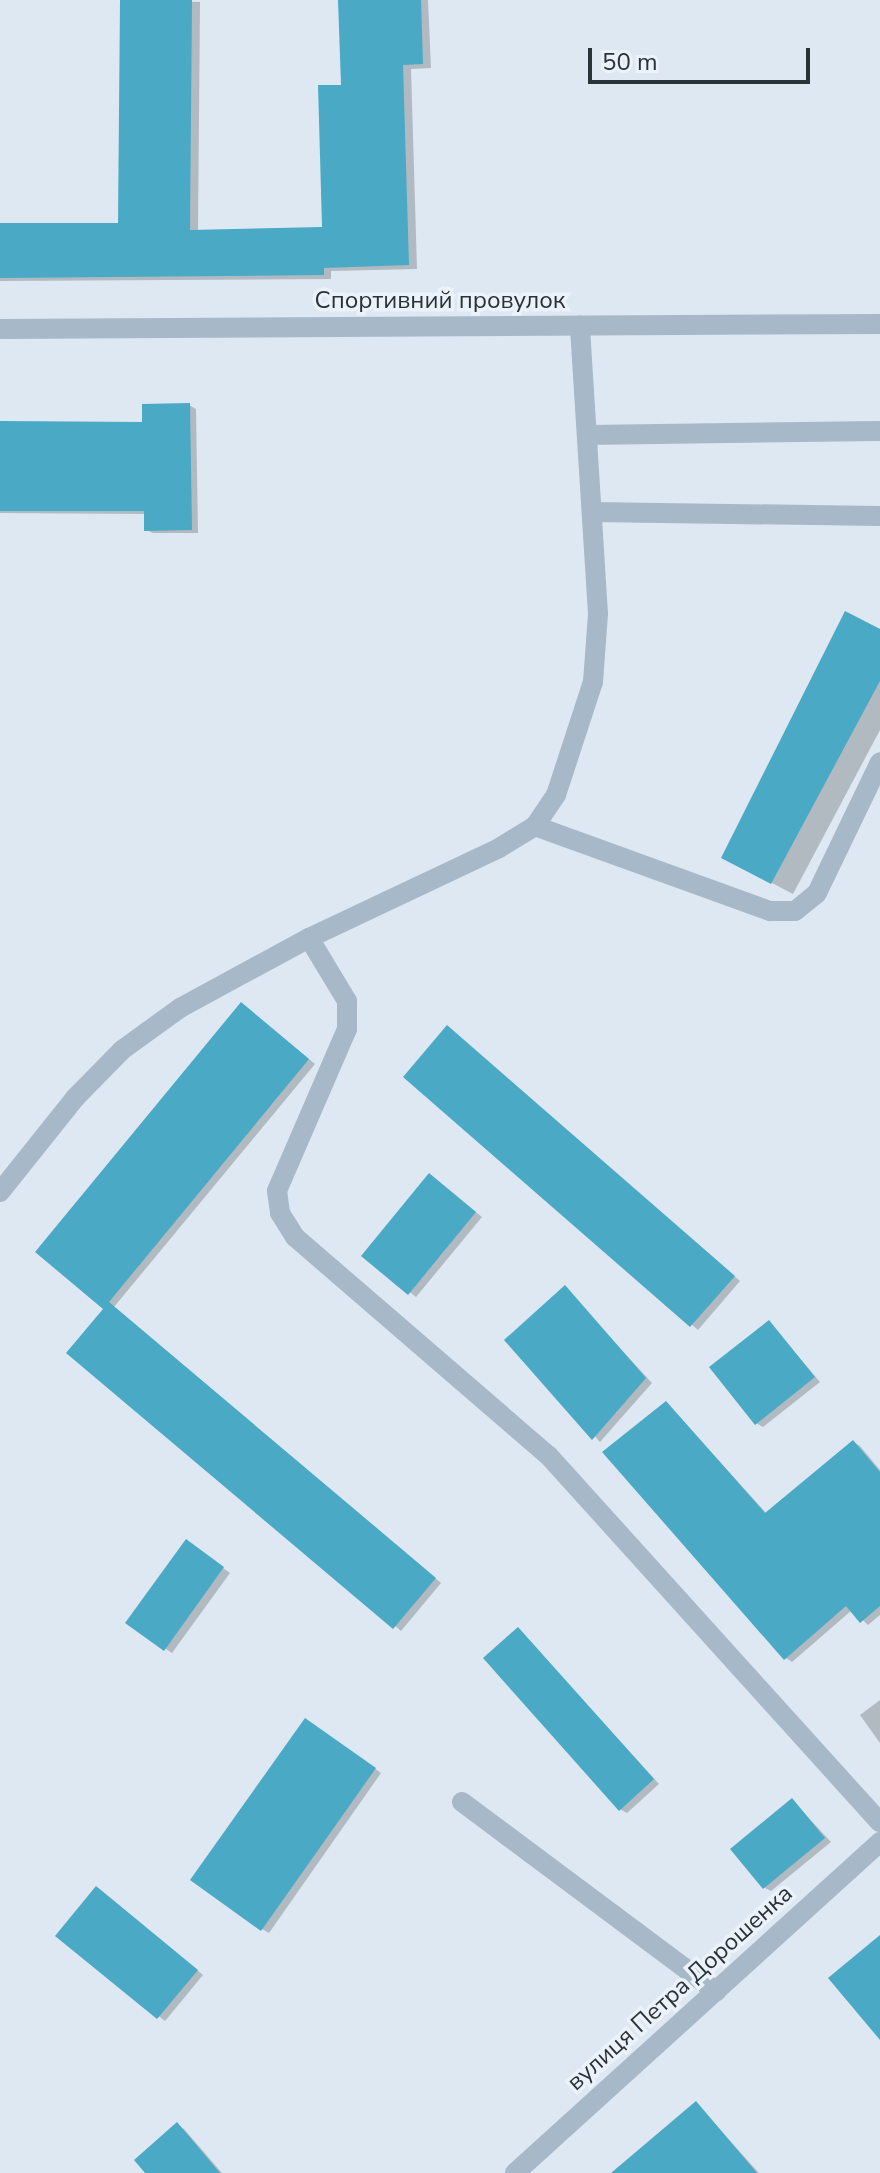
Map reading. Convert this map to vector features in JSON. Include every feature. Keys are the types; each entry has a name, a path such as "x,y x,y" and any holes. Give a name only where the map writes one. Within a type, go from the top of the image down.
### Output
{"street":[{"name":"Спортивний провулок","path":"0,329 880,324"},
{"path":"0,1192 75,1098 122,1050 180,1008 309,938 535,826 556,795 593,682 598,614 580,326"},
{"path":"587,435 880,431"},
{"path":"592,512 880,516"},
{"path":"535,826 770,911 795,911 817,893 880,762"},
{"path":"309,938 347,1001 347,1029 277,1191 280,1213 295,1237 548,1455 880,1822"},
{"path":"462,1802 716,1991"},
{"name":"вулиця Петра Дорошенка","path":"515,2173 880,1842"}],"building":[{"path":"120,0 192,0 190,230 322,227 318,85 341,85 338,0 421,0 423,64 403,65 409,265 324,268 324,275 0,278 0,223 118,223"},
{"path":"190,403 192,530 144,531 144,511 0,511 0,421 142,422 142,404"},
{"path":"845,611 880,629 880,681 771,884 721,858"},
{"path":"241,1002 309,1059 109,1302 436,1578 393,1629 66,1353 103,1309 35,1252"},
{"path":"447,1025 735,1276 690,1327 403,1077"},
{"path":"429,1173 476,1212 408,1295 361,1256"},
{"path":"565,1285 646,1378 592,1440 504,1340"},
{"path":"769,1320 815,1377 755,1425 709,1367"},
{"path":"666,1401 765,1513 853,1440 880,1472 880,1606 860,1623 846,1606 784,1660 602,1452"},
{"path":"186,1539 224,1567 164,1651 125,1623"},
{"path":"518,1627 654,1779 619,1811 483,1658"},
{"path":"305,1718 376,1768 261,1931 190,1880"},
{"path":"792,1798 825,1838 763,1889 730,1849"},
{"path":"96,1886 198,1970 157,2019 55,1936"},
{"path":"880,1935 880,2040 828,1978"},
{"path":"696,2101 757,2173 611,2173"},
{"path":"177,2122 220,2173 145,2173 134,2160"}]}
